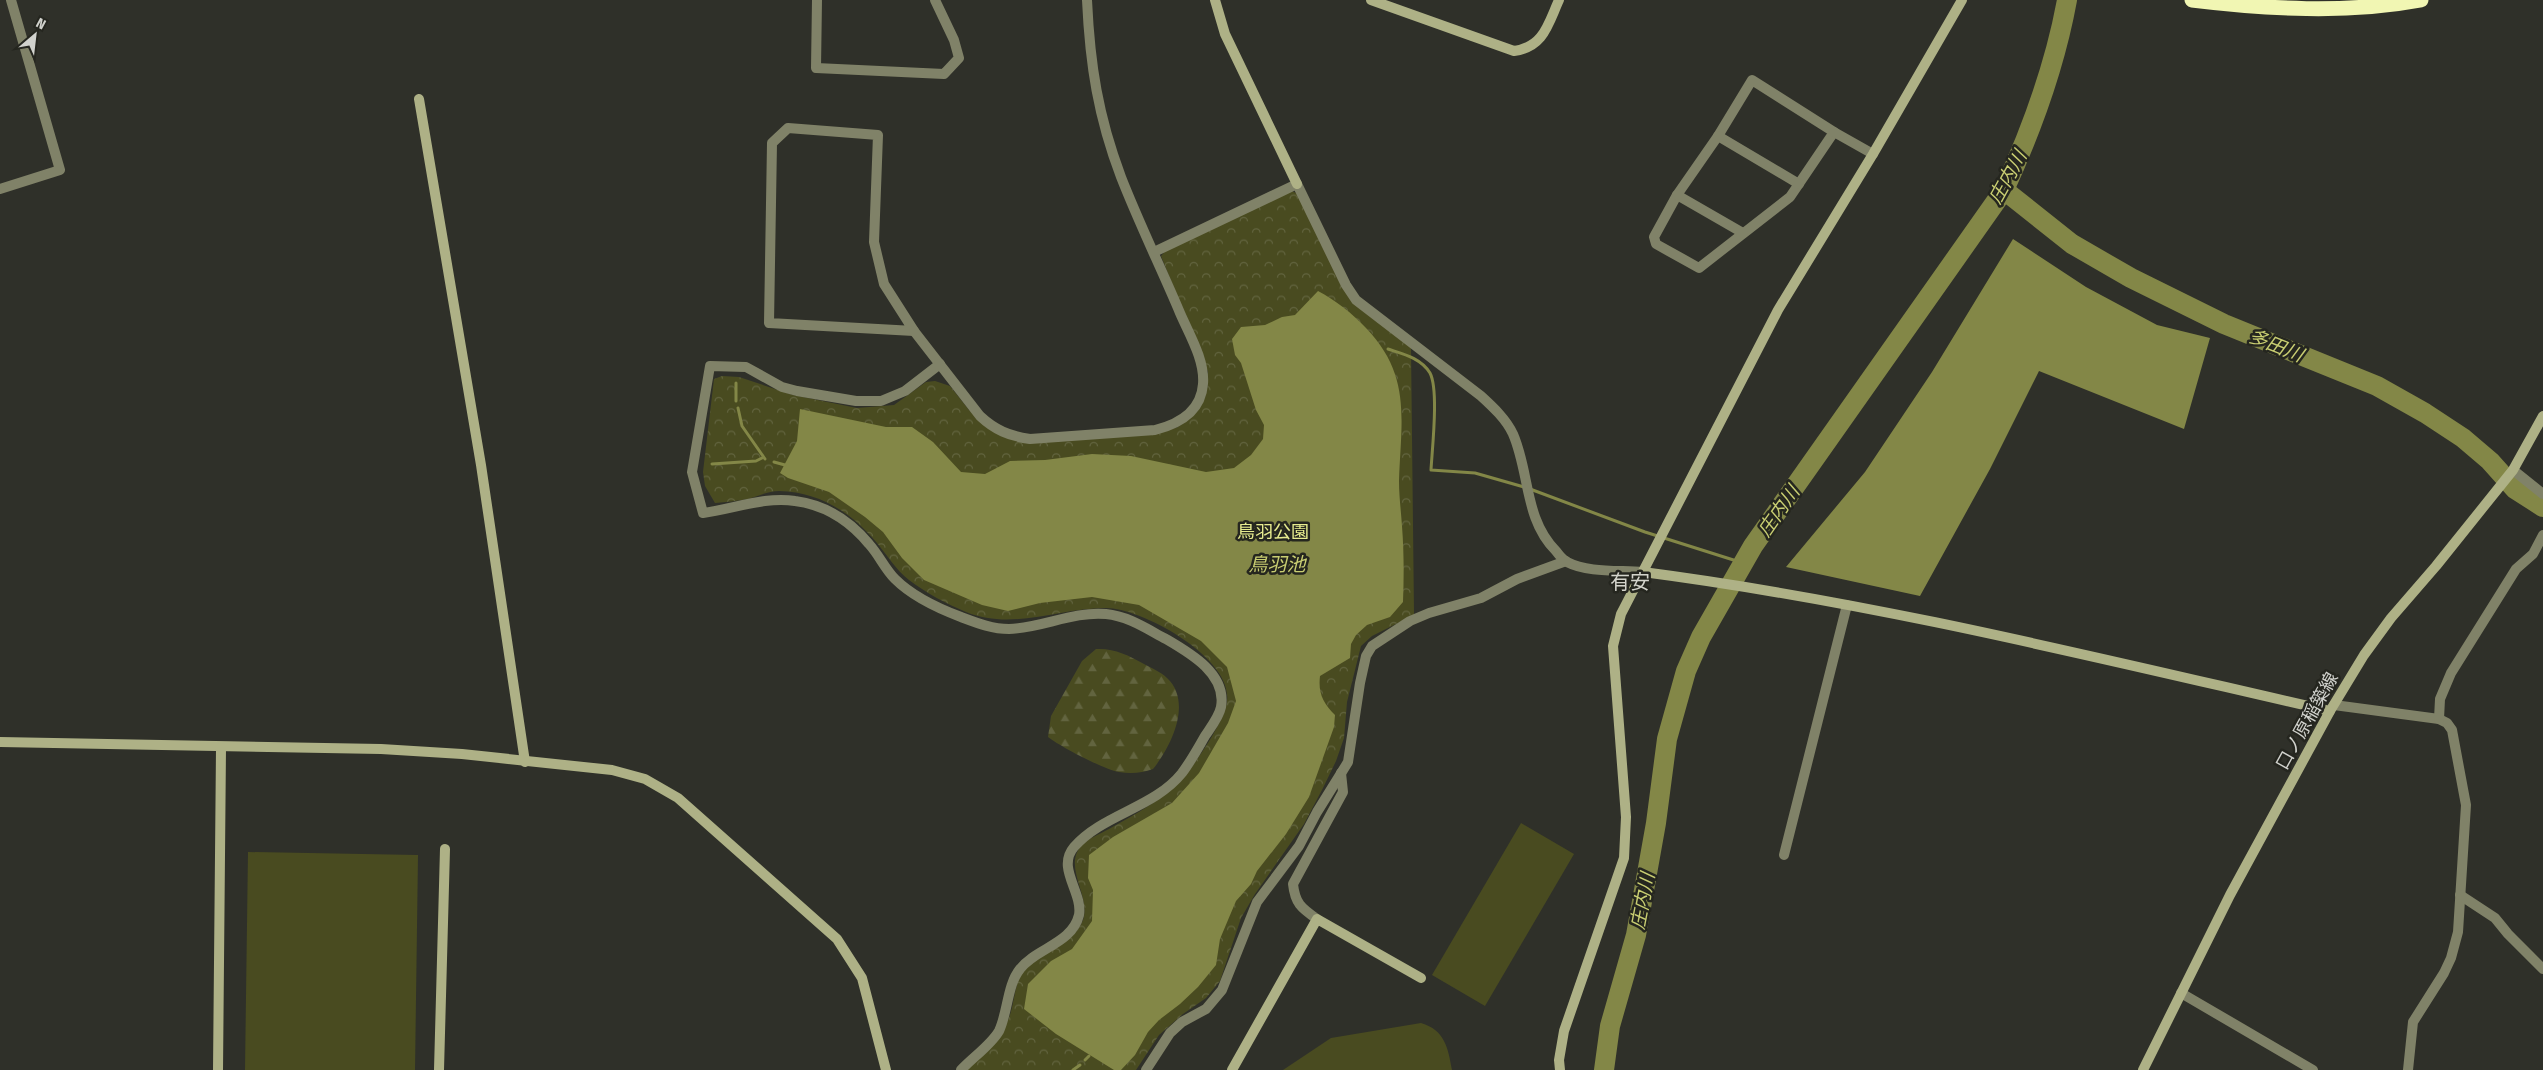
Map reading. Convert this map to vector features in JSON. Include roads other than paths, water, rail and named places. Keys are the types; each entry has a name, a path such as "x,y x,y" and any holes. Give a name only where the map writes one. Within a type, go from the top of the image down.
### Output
{"highway":[{"path":"2192,0 2234,5 2300,7 2349,7 2416,0"}],"street":[{"path":"0,189 60,170 11,0"},
{"path":"817,0 816,68 944,74 959,58 954,40 935,0"},
{"path":"914,331 769,323 772,143 788,128 878,135 874,242 884,284 914,331 980,416 992,428 1012,436 1030,439 1155,430 1175,425 1186,418 1195,407 1201,395 1202,372 1196,351 1122,178 1105,131 1089,53 1088,0"},
{"path":"1215,0 1225,34 1346,285 1356,300 1499,412 1512,432 1518,449 1535,520 1543,536 1566,561 1592,568 1693,578 1847,604 2042,644 2332,708 2439,719 2447,723 2452,730 2466,805 2458,932 2452,958 2414,1022 2408,1070"},
{"path":"1371,0 1514,50 1532,47 1538,42 1559,0"},
{"path":"1560,1070 1559,1060 1564,1031 1624,858 1626,817 1613,646 1622,614 1778,310 1873,154 1962,0"},
{"path":"1834,132 1790,197 1699,268 1656,244 1654,237 1677,195 1718,136 1752,80 1834,132 1873,154"},
{"path":"419,99 481,465 525,762"},
{"path":"1718,136 1799,184"},
{"path":"1154,252 1296,184"},
{"path":"1677,195 1742,233"},
{"path":"940,364 905,391 881,401 856,401 797,391 782,387 746,367 710,366 692,472 703,512 772,500 794,500 823,507 846,520 869,543 894,578 917,597 953,614 990,627 1010,629 1092,613 1110,614 1130,619 1195,658 1218,681 1221,689 1221,707 1214,722 1181,774 1163,791 1086,835 1071,850 1068,868 1079,905 1075,924 1065,937 1027,960 1017,972 998,1032 960,1070"},
{"name":"口ノ原稲築線","path":"2143,1070 2230,895 2332,708 2364,655 2391,618 2436,566 2513,470 2543,416"},
{"path":"2513,470 2543,494"},
{"path":"2439,719 2440,699 2451,673 2506,583 2516,569 2533,554 2543,535"},
{"path":"1146,1070 1170,1034 1182,1022 1206,1008 1222,990 1257,902 1299,846 1348,762 1360,683 1366,656 1372,646 1379,639 1416,618 1481,598 1517,579 1566,561"},
{"path":"1784,855 1847,604"},
{"path":"0,742 221,748 380,748 462,754 612,770 645,779 678,798 837,939 862,978 886,1070"},
{"path":"218,1070 221,748"},
{"path":"1340,773 1343,792 1293,884 1294,897 1300,908 1421,978"},
{"path":"439,1070 444,849"},
{"path":"2460,895 2496,918 2508,934 2543,969"},
{"path":"1232,1070 1316,918"},
{"path":"2181,993 2314,1070"}],"water":[{"path":"2013,239 2086,287 2157,325 2210,338 2184,429 2039,371 1990,469 1920,596 1786,567 1865,472 1932,372"},
{"name":"鳥羽池","path":"1318,291 1343,307 1366,328 1381,346 1391,364 1397,381 1402,418 1399,481 1404,574 1403,602 1390,617 1367,625 1356,635 1351,644 1350,658 1320,676 1322,697 1335,715 1334,727 1309,797 1286,834 1257,871 1251,884 1236,901 1220,939 1216,965 1198,987 1159,1020 1148,1032 1135,1055 1121,1070 1114,1070 1056,1034 1024,1009 1028,984 1051,961 1072,949 1092,921 1093,890 1088,878 1089,855 1113,837 1172,803 1199,773 1228,723 1236,701 1227,667 1201,641 1139,605 1092,597 1040,603 1008,611 982,605 924,580 902,558 883,532 865,517 829,492 788,478 780,473 797,441 800,409 886,427 912,427 933,442 961,472 985,474 1010,461 1045,460 1092,454 1131,456 1206,472 1234,468 1251,455 1263,439 1264,425 1256,410 1241,363 1235,355 1232,339 1241,327 1265,325 1282,317 1295,315"}],"waterway":[{"name":"庄内川","path":"1604,1070 1610,1026 1636,935 1656,823 1667,739 1686,671 1701,637 1753,546 2004,190 2042,97 2056,49 2067,0"},
{"name":"多田川","path":"2004,190 2072,244 2131,278 2224,324 2377,386 2425,413 2463,438 2490,461 2515,489 2543,507"},
{"path":"1388,349 1417,360 1430,373 1433,381 1435,406 1431,470 1475,473 1524,487"},
{"path":"736,383 736,401"},
{"path":"738,408 742,426 765,459"},
{"path":"712,464 756,461 762,458"},
{"path":"774,462 785,465"},
{"path":"1530,489 1645,532 1743,563"},
{"path":"1085,1060 1089,1056"},
{"path":"1073,1070 1080,1065"}],"district":[{"name":"有安","path":"1630,582"}],"park label":[{"name":"鳥羽公園","path":"1273,532"}]}
